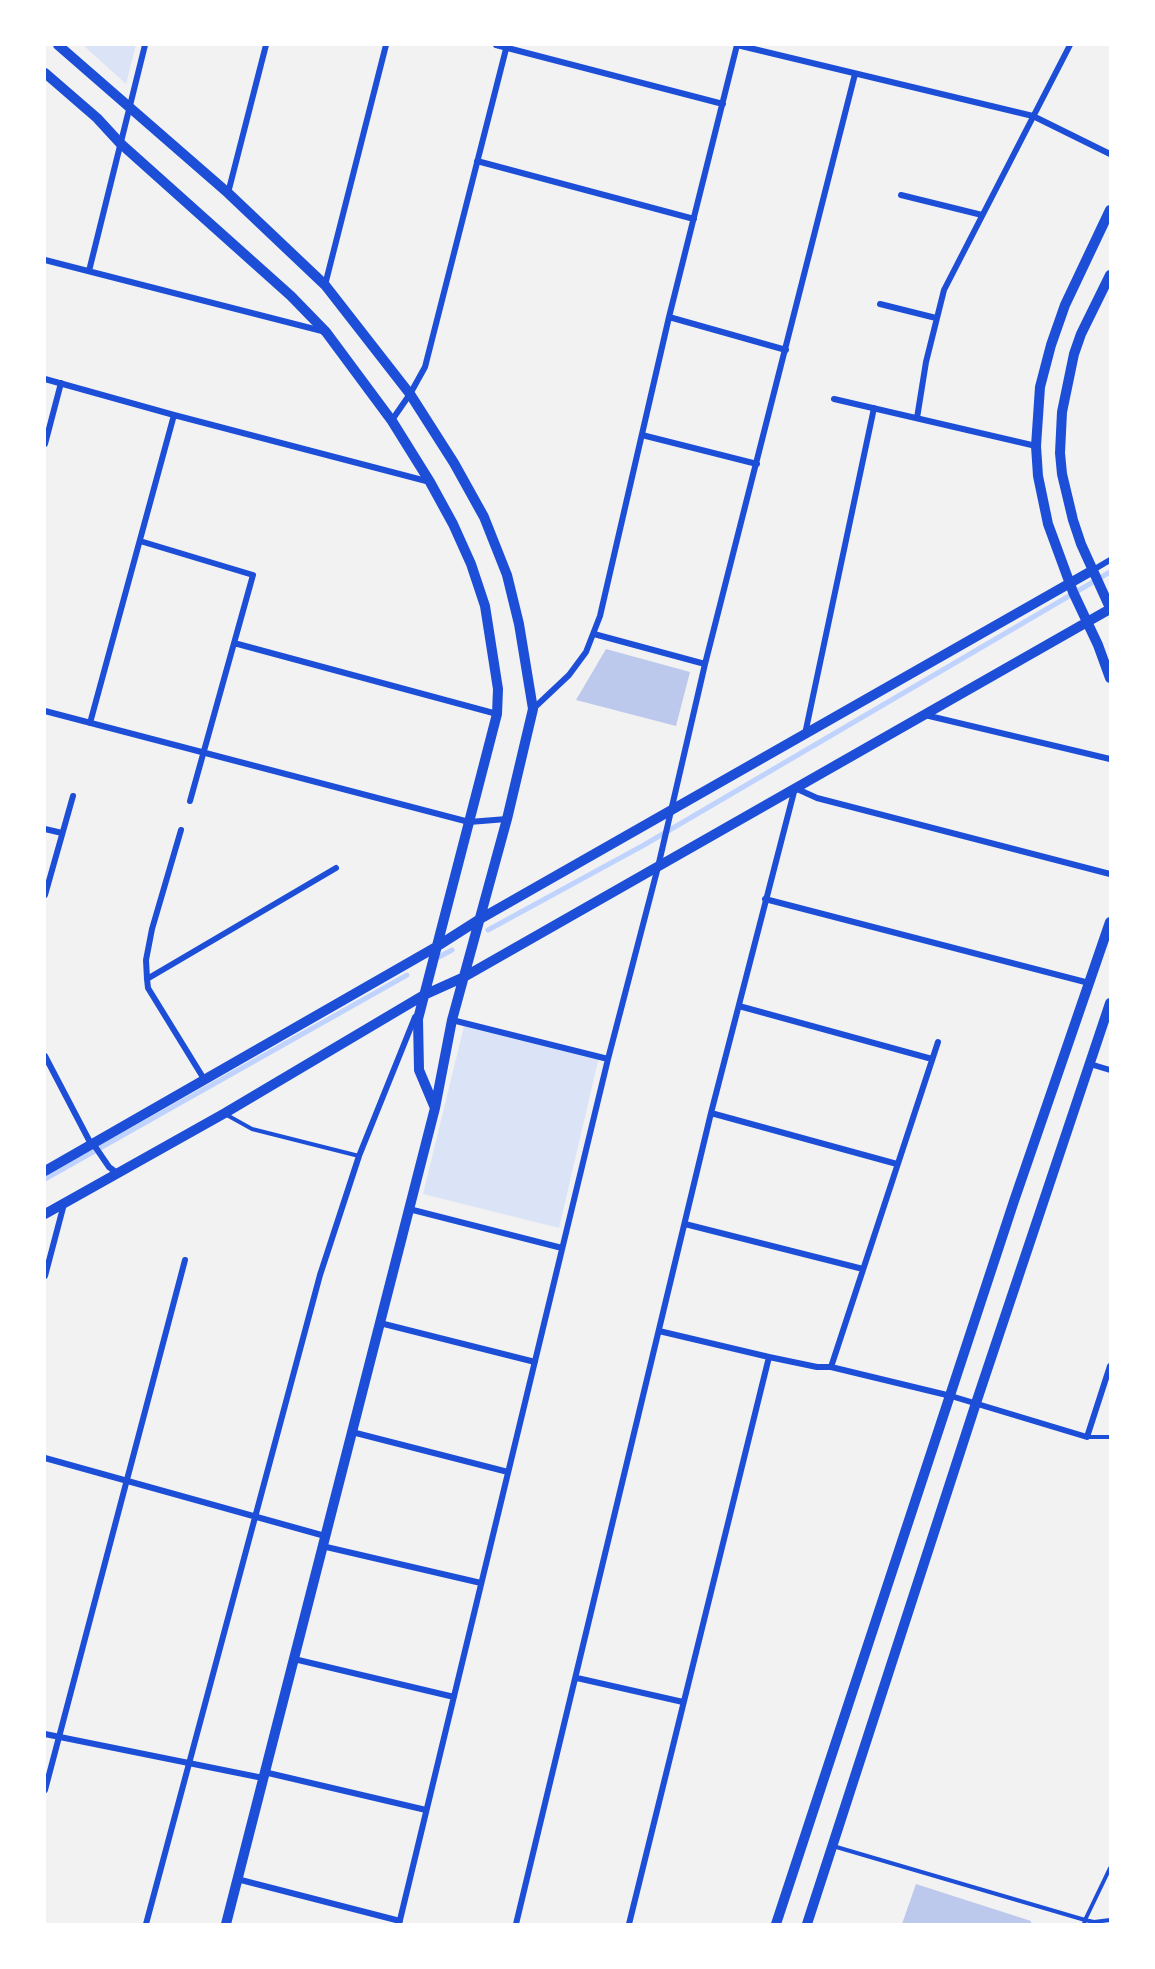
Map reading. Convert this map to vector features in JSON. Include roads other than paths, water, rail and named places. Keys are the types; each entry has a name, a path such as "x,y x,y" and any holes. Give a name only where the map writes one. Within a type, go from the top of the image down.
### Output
{"street":[{"path":"58,45 228,193 325,285 410,394 454,463 484,517 507,575 526,658 533,709 507,819 452,1020 435,1108 226,1924"},
{"path":"88,271 145,45"},
{"path":"228,193 266,45"},
{"path":"325,285 386,45"},
{"path":"496,45 723,104"},
{"path":"533,709 569,675 586,652 600,616 669,317 737,45 1033,116 1110,154"},
{"path":"917,418 936,318 944,290 1070,45"},
{"path":"392,421 425,366 507,46"},
{"path":"45,73 98,118 120,143 291,296 326,332 392,421 430,482 471,564 485,606 498,689 498,714 418,1019 419,1070 435,1108"},
{"path":"237,1879 399,1923 608,1059 672,810 705,664 855,74"},
{"path":"477,161 694,219"},
{"path":"901,195 982,215"},
{"path":"1110,210 1065,305 1051,345 1040,387 1036,446 1038,476 1048,524 1071,588 1110,678"},
{"path":"45,260 326,332"},
{"path":"45,1214 113,1170 225,1113 424,995 464,977 925,714 1085,616 1110,608 1081,544 1067,497 1062,474 1060,432 1064,394 1074,354 1081,334 1110,275"},
{"path":"880,304 936,318"},
{"path":"669,317 786,350"},
{"path":"45,378 174,415 430,482"},
{"path":"45,444 61,383"},
{"path":"834,399 1036,446"},
{"path":"805,734 874,408"},
{"path":"90,723 174,415"},
{"path":"642,435 757,464"},
{"path":"140,541 253,575 190,801"},
{"path":"45,1171 94,1146 204,1079 436,947 480,919 805,734 1071,588 1095,574 1110,560"},
{"path":"594,634 705,664"},
{"path":"234,643 498,714"},
{"path":"45,711 469,822 507,819"},
{"path":"925,714 1110,759"},
{"path":"795,788 817,798 1110,874"},
{"path":"516,1924 711,1113 795,788"},
{"path":"45,895 73,796"},
{"path":"45,829 62,833"},
{"path":"181,830 152,929 146,960 147,979 148,988 204,1079"},
{"path":"147,979 336,868"},
{"path":"765,899 1089,982"},
{"path":"776,1924 1110,922"},
{"path":"146,1924 320,1275 359,1156 424,995"},
{"path":"807,1924 976,1403 1110,1003"},
{"path":"738,1006 932,1059"},
{"path":"452,1020 608,1059"},
{"path":"831,1367 938,1042"},
{"path":"45,1056 94,1146 113,1170"},
{"path":"1090,1064 1110,1070"},
{"path":"711,1113 897,1164"},
{"path":"45,1276 64,1203"},
{"path":"409,1209 562,1248"},
{"path":"685,1224 863,1269"},
{"path":"45,1790 185,1260"},
{"path":"380,1323 534,1362"},
{"path":"659,1332 818,1367 831,1367 951,1396 1087,1437 1110,1366"},
{"path":"629,1924 769,1357"},
{"path":"352,1432 508,1472"},
{"path":"45,1458 255,1517 324,1541 481,1583"},
{"path":"294,1659 454,1697"},
{"path":"577,1678 683,1702"},
{"path":"45,1734 189,1763 264,1775 426,1810"}],"lane":[{"path":"225,1113 261,1132 322,1145 359,1156"},
{"path":"1087,1437 1110,1437"},
{"path":"833,1846 1084,1922 1110,1920"},
{"path":"1084,1922 1110,1868"}],"waterway":[{"path":"488,930 644,845 1110,572"},
{"path":"439,957 452,950"},
{"path":"45,1179 407,975"}]}
